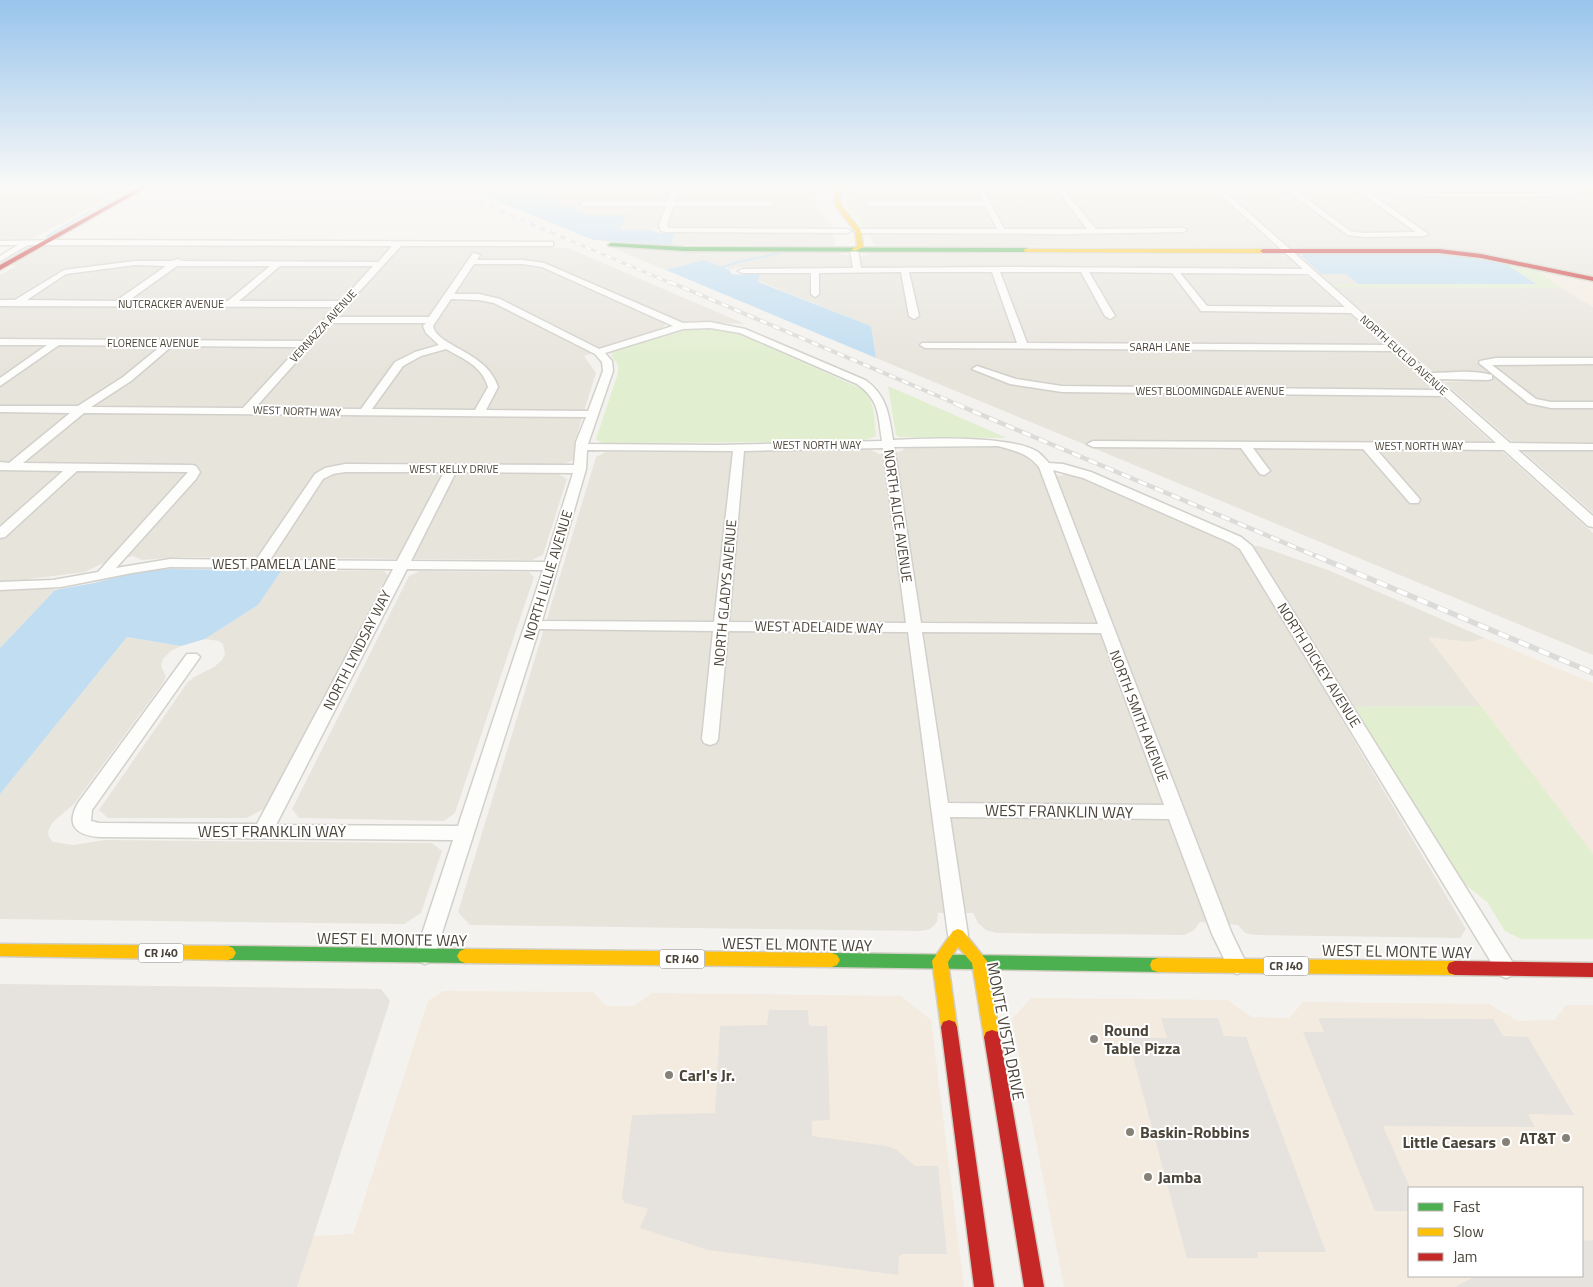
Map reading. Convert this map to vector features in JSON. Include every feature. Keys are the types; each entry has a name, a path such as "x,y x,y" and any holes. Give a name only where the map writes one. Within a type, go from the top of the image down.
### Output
{"street":[{"path":"0,259 20,247"},
{"path":"0,268 36,247"},
{"path":"119,303 196,247"},
{"name":"VERNAZZA AVENUE","path":"247,410 395,247"},
{"path":"479,413 493,387 490,376 480,366 446,346 428,331 430,320 482,247"},
{"path":"642,247 672,249 1452,252 1593,279"},
{"path":"849,247 854,250"},
{"name":"NORTH EUCLID AVENUE","path":"1285,247 1593,523"},
{"path":"854,250 857,270"},
{"path":"470,262 523,262 544,265 682,326"},
{"path":"17,303 68,271 109,268 135,263 379,264"},
{"path":"230,304 277,264"},
{"path":"742,271 994,269 1311,272"},
{"path":"994,269 1024,346"},
{"path":"815,270 815,294"},
{"path":"905,270 914,316"},
{"path":"1084,271 1110,316"},
{"path":"1175,272 1204,309 1353,310"},
{"path":"448,296 479,297 497,301 598,352"},
{"name":"NUTCRACKER AVENUE","path":"0,303 343,304"},
{"path":"328,320 430,320"},
{"name":"NORTH ALICE AVENUE","path":"598,352 682,326 710,325 742,331 870,387 877,393 888,443 958,934"},
{"name":"FLORENCE AVENUE","path":"0,342 306,344"},
{"path":"0,383 56,343"},
{"path":"6,466 82,409 128,379 170,343"},
{"name":"SARAH LANE","path":"925,345 1396,348"},
{"path":"362,413 399,364 418,354 446,346"},
{"name":"NORTH LILLIE AVENUE","path":"425,955 533,624 580,469 582,447 608,370 607,362 598,352"},
{"path":"1593,361 1496,361 1484,363 1494,377 1527,399 1541,404 1593,405"},
{"name":"WEST BLOOMINGDALE AVENUE","path":"977,369 1014,382 1062,389 1446,392"},
{"path":"1428,376 1447,378 1494,377"},
{"name":"WEST NORTH WAY","path":"0,408 593,414"},
{"name":"WEST NORTH WAY","path":"582,447 858,446 888,443 1006,444 1035,455 1045,466"},
{"name":"WEST NORTH WAY","path":"1093,444 1593,447"},
{"path":"1244,445 1264,472"},
{"path":"1366,446 1414,500"},
{"name":"NORTH GLADYS AVENUE","path":"710,739 739,447"},
{"path":"6,466 192,469 194,472 192,476 103,574"},
{"name":"NORTH SMITH AVENUE","path":"1045,466 1105,629 1222,934 1237,965"},
{"name":"NORTH DICKEY AVENUE","path":"1045,466 1087,475 1236,540 1245,546 1506,969"},
{"path":"0,534 74,467"},
{"name":"WEST KELLY DRIVE","path":"260,564 319,477 329,472 344,468 580,469"},
{"name":"NORTH LYNDSAY WAY","path":"263,831 452,469"},
{"name":"WEST PAMELA LANE","path":"0,586 45,585 128,568 170,563 551,566"},
{"name":"WEST ADELAIDE WAY","path":"533,624 1105,629"},
{"name":"WEST FRANKLIN WAY","path":"192,657 84,808 81,816 82,824 88,829 464,833"},
{"name":"WEST FRANKLIN WAY","path":"941,810 1176,812"},
{"path":"958,934 940,961 984,1287"},
{"name":"MONTE VISTA DRIVE","path":"958,934 979,961 1034,1287"},
{"name":"WEST EL MONTE WAY","path":"0,950 1593,970"}],"shaded area":[{"path":"1292,247 1593,247 1593,277 1480,254"},
{"path":"41,248 568,248 745,324 682,321 665,324 664,327 584,356 596,373 575,441 573,460 563,465 560,475 567,479 543,555 532,560 182,557 142,560 133,556 101,564 85,572 29,579 55,590 0,648 0,275 16,266 11,265"},
{"path":"613,248 838,253 864,256 871,253 1279,255 1288,258 1299,268 1294,270 1300,275 1309,277 1430,386 1428,389 1436,397 1443,398 1593,533 1593,655 876,358 871,326 758,281 760,273 822,275 829,273 888,273 870,268 740,267 729,270 704,260 666,270"},
{"path":"1536,270 1593,282 1593,307 1562,288"},
{"path":"1321,274 1346,274 1358,284 1332,284"},
{"path":"1335,287 1562,288 1593,307 1593,513 1444,382 1494,380 1484,372 1432,371"},
{"path":"906,448 998,448 1020,452 1034,464 1060,476 1066,473 1074,474 1238,546 1259,546 1328,570 1485,638 1470,642 1429,638 1481,706 1334,707 1466,929 1460,938 1255,935 1245,933 1238,925 1200,922 1194,930 1184,935 996,933 986,930 978,923 973,913 938,913 937,922 930,929 921,931 470,925 458,912 596,457 606,452 716,452 759,449 869,449 879,454 899,452"},
{"path":"282,570 384,571 388,575 264,809 246,818 108,818 99,810 187,683 222,660 225,654 223,644 219,641 205,639 258,605"},
{"path":"420,571 529,572 534,577 455,813 444,821 299,818 292,809 409,576"},
{"path":"127,637 181,646 171,651 163,659 161,666 166,676 163,683 74,804 53,822 48,831 49,837 53,842 73,845 105,840 432,843 442,851 421,913 404,924 0,919 0,794"},
{"path":"1428,637 1470,642 1485,638 1593,683 1593,854"},
{"path":"0,984 381,989 390,1001 297,1287 0,1287"},
{"path":"443,991 593,992 606,1006 634,1006 652,993 901,996 931,1020 964,1287 297,1287 313,1236 353,1234 428,1001"},
{"path":"1031,998 1227,1000 1252,1017 1289,1018 1303,1002 1489,1004 1518,1021 1555,1020 1566,1005 1593,1005 1593,1287 1064,1287 1012,1019"},
{"path":"769,1010 808,1010 809,1026 827,1026 830,1120 812,1121 812,1136 887,1146 897,1150 915,1166 938,1166 947,1254 902,1254 899,1257 898,1275 708,1250 640,1228 648,1209 625,1203 622,1198 632,1115 715,1113 720,1026 767,1025"},
{"path":"1161,1018 1218,1018 1224,1036 1246,1037 1326,1252 1257,1252 1258,1258 1187,1258 1128,1038 1167,1038"},
{"path":"1318,1018 1493,1019 1503,1036 1528,1037 1574,1115 1528,1114 1535,1127 1383,1126 1410,1187 1408,1187 1408,1211 1375,1211 1303,1032 1324,1032"},
{"path":"1593,1240 1593,1287 1455,1287 1474,1277 1583,1277 1583,1241"}],"green space":[{"path":"1506,264 1536,270 1562,288 1335,287 1332,284 1535,284"},
{"path":"694,329 724,330 740,334 862,389 872,404 876,436 858,442 602,443 596,439 618,373 618,365 611,355 613,352 677,331"},
{"path":"888,386 1007,438 899,437 896,435"},
{"path":"1481,706 1593,854 1593,939 1521,939 1505,931 1487,902 1457,878 1352,707"}],"water":[{"path":"1305,254 1450,254 1506,264 1536,284 1358,284 1346,274 1321,274 1301,256"},
{"path":"704,260 729,270 732,274 760,273 758,282 871,326 876,358 666,270"},
{"path":"160,569 282,570 258,605 205,639 181,646 127,637 0,794 0,648 55,590 94,583 137,572"}],"waterway":[{"path":"717,269 738,262 780,253"}],"railway":[{"path":"586,247 673,284"},
{"path":"670,282 959,405"},
{"path":"956,404 1318,557"},
{"path":"1316,556 1593,673"}],"traffic: fast":[{"path":"649,247 685,249 1026,250"},
{"path":"228,953 465,956"},
{"path":"832,960 1158,965"}],"traffic: slow":[{"path":"854,250 860,247"},
{"path":"1026,250 1263,251"},
{"path":"949,1027 940,961 958,935 979,961 992,1037"},
{"path":"0,950 228,953"},
{"path":"465,956 832,960"},
{"path":"1158,965 1455,968"}],"traffic: jam":[{"path":"0,268 37,247"},
{"path":"1263,251 1439,251 1481,256 1593,279"},
{"path":"1455,968 1593,970"},
{"path":"949,1027 984,1287"},
{"path":"992,1037 1034,1287"}],"place":[{"name":"Round Table Pizza","path":"1094,1039"},
{"name":"Carl's Jr.","path":"669,1075"},
{"name":"Baskin-Robbins","path":"1130,1132"},
{"name":"AT&T","path":"1566,1138"},
{"name":"Little Caesars","path":"1506,1142"},
{"name":"Jamba","path":"1148,1177"}]}
